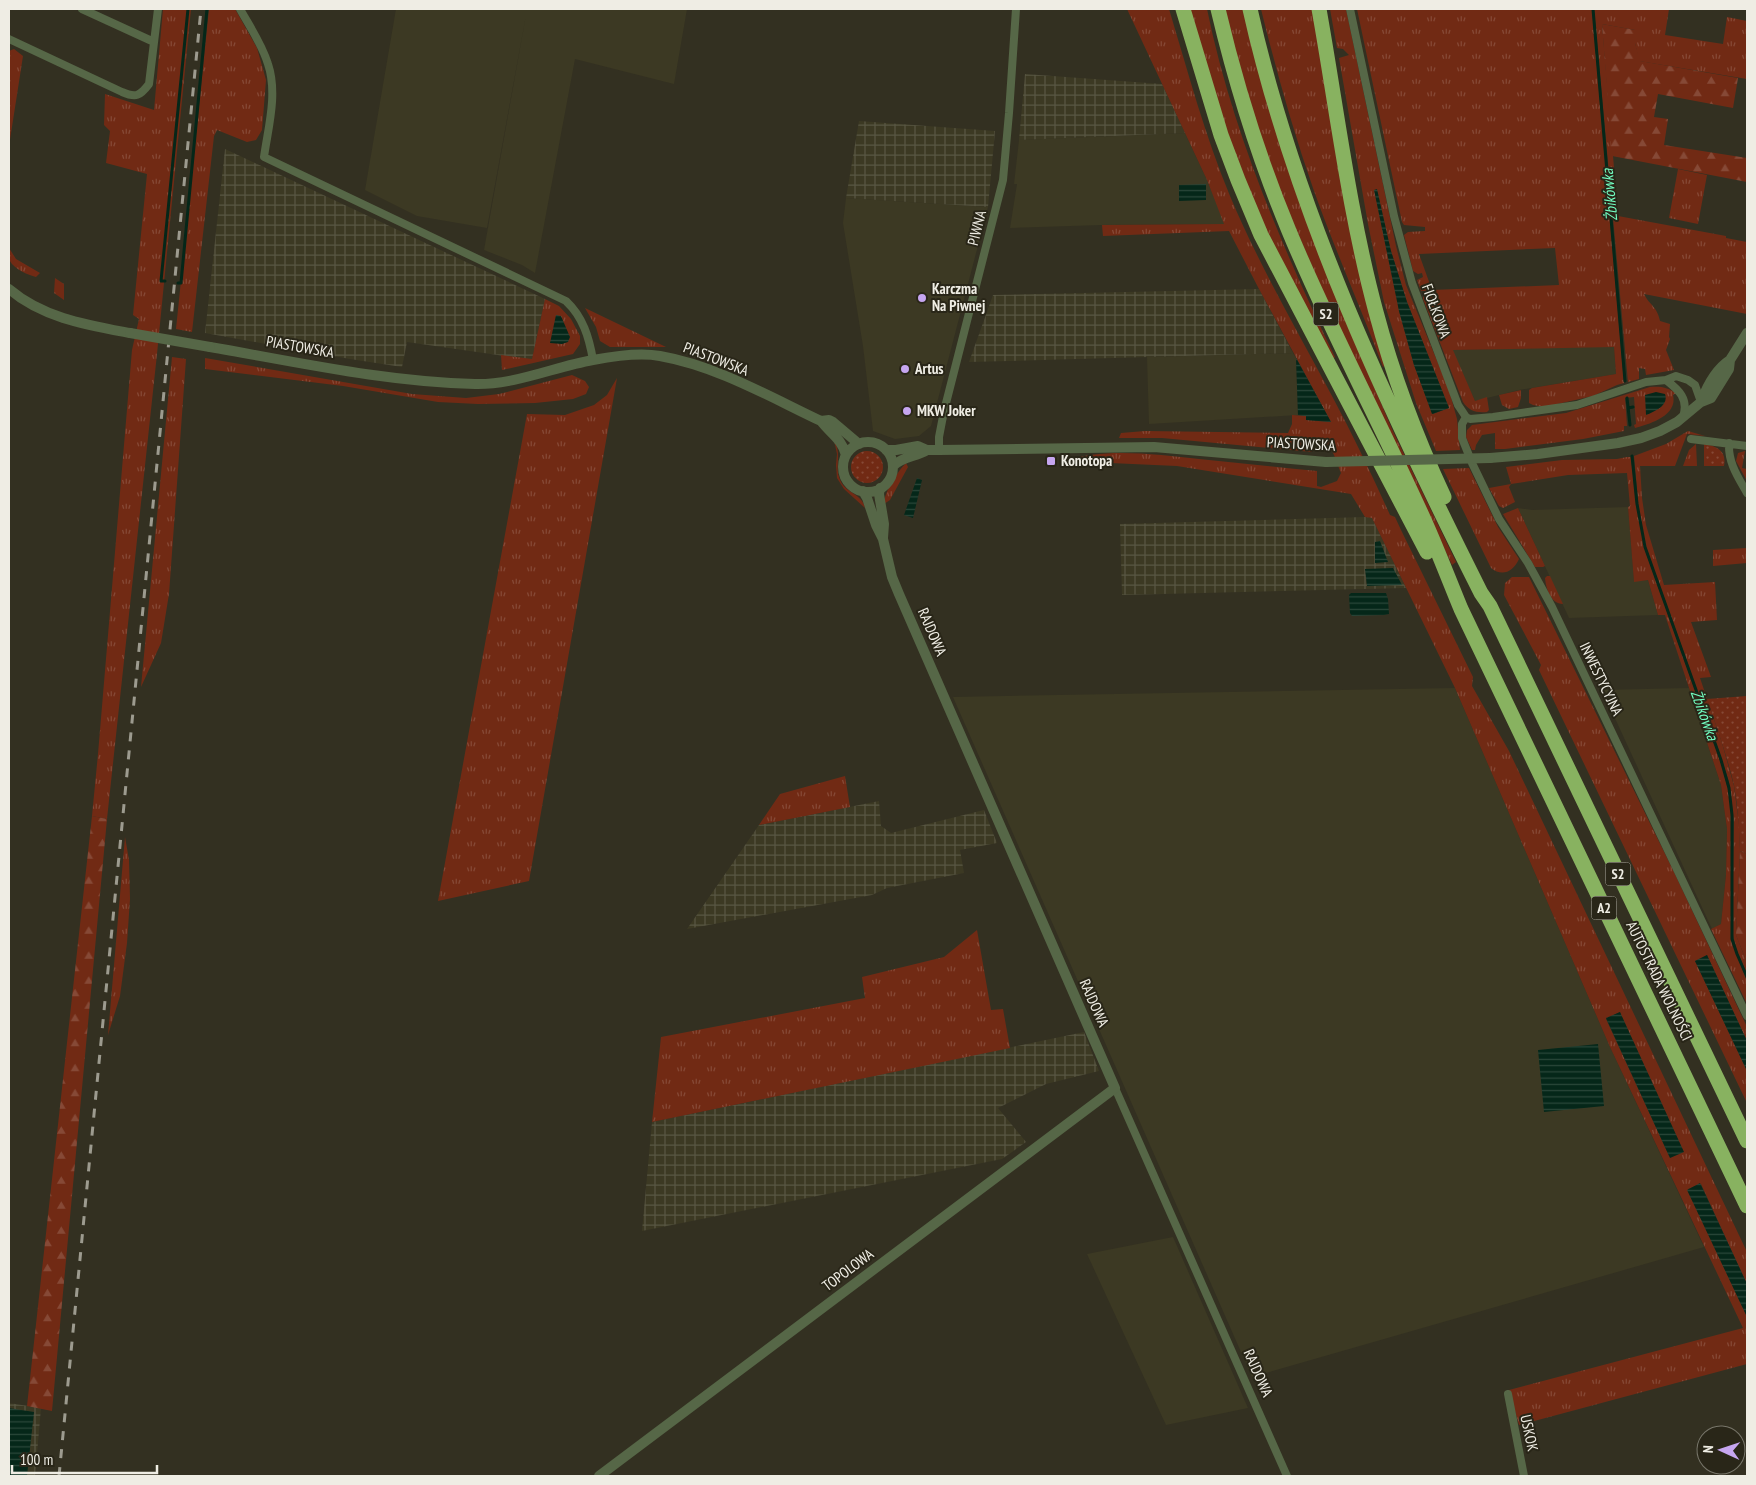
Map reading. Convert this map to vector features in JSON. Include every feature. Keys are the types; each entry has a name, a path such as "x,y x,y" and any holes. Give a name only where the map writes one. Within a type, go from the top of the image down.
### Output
{"highway":[{"path":"1183,9 1221,135 1262,235 1431,560 1461,609"},
{"name":"S2","path":"1218,9 1248,121 1289,231 1348,362 1425,522 1461,609"},
{"name":"S2","path":"1250,9 1262,60 1285,136 1331,267 1371,362 1421,473 1481,593 1490,606 1747,1141"},
{"path":"1319,9 1358,231 1388,354 1420,446 1485,584 1490,606"},
{"name":"AUTOSTRADA WOLNOŚCI","path":"1461,609 1747,1206"}],"street":[{"path":"82,9 154,42"},
{"path":"9,39 131,96 138,95 149,84 158,9"},
{"path":"240,9 263,50 272,81 272,97 264,157 566,301 578,314 587,333 593,360"},
{"name":"PIWNA","path":"939,450 939,437 944,412 1003,180 1016,9"},
{"name":"FIOŁKOWA","path":"1350,9 1394,216 1412,283 1458,405 1466,417"},
{"name":"PIASTOWSKA","path":"9,289 49,314 86,325 423,382 478,384 508,381 593,360 633,354 659,355 721,374 821,421 827,430 840,441 846,454"},
{"name":"PIASTOWSKA","path":"886,450 918,446 927,450 1154,447 1326,462 1490,458 1618,444 1641,438 1670,426 1701,402 1711,398 1729,369 1730,360 1747,333"},
{"path":"1466,417 1470,419 1510,415 1577,405 1646,382 1666,380 1678,376 1691,381 1695,385 1699,391 1701,402"},
{"path":"1666,380 1676,387 1684,397 1686,407 1683,417"},
{"name":"INWESTYCYJNA","path":"1466,417 1462,424 1462,438 1472,463 1499,519 1528,563 1552,607 1747,1016"},
{"name":"PIASTOWSKA","path":"821,421 829,420 833,422 859,444"},
{"path":"1690,439 1747,446"},
{"path":"874,442 886,450 891,457 893,466 888,481 880,488 872,491 863,491 852,486 845,477 843,466 846,454 859,444 874,442"},
{"path":"1729,444 1728,454 1732,468 1747,493"},
{"name":"PIASTOWSKA","path":"893,466 897,462 927,450"},
{"name":"RAJDOWA","path":"880,488 879,494 884,524 882,538"},
{"name":"RAJDOWA","path":"863,491 882,538 892,577 899,594 1287,1476"},
{"name":"TOPOLOWA","path":"599,1476 1115,1088"},
{"name":"USKOK","path":"1508,1394 1524,1476"}],"shaded area":[{"path":"396,9 687,9 674,84 575,59 535,273 522,265 484,250 526,15 487,228 417,216 365,190"},
{"path":"1025,74 1162,84 1185,133 1019,140"},
{"path":"859,121 995,131 988,207 846,198"},
{"path":"1185,133 1225,224 1010,228 1017,184 1014,184 1019,140"},
{"path":"225,149 545,299 532,360 407,342 402,367 205,333"},
{"path":"1206,184 1206,200 1179,201 1179,185"},
{"path":"1377,189 1391,251 1407,302 1449,408 1432,414 1414,365 1399,311 1374,190"},
{"path":"846,198 988,207 931,426 919,436 895,439 873,431 863,346 843,223"},
{"path":"1259,289 1293,353 969,362 993,295"},
{"path":"556,315 561,316 570,337 568,342 562,344 550,343"},
{"path":"1614,346 1616,374 1519,390 1475,401 1452,350"},
{"path":"1293,353 1296,358 1298,415 1149,424 1147,357"},
{"path":"1296,358 1331,422 1306,420 1306,416 1298,415"},
{"path":"1656,392 1665,394 1665,401 1657,409 1646,415 1645,395"},
{"path":"917,478 922,480 913,518 904,515"},
{"path":"1628,507 1634,581 1648,580 1658,615 1569,618 1518,508 1532,510"},
{"path":"1372,518 1406,588 1122,595 1120,524"},
{"path":"1380,541 1388,562 1375,563 1375,542"},
{"path":"1393,568 1402,585 1367,586 1365,569"},
{"path":"1351,593 1386,593 1389,614 1352,616 1350,613 1349,595"},
{"path":"1455,688 1610,1047 1704,1247 1252,1377 953,697"},
{"path":"1689,688 1721,785 1727,829 1726,875 1721,924 1712,929 1602,690"},
{"path":"879,801 881,826 891,833 984,810 997,843 960,850 964,873 887,888 872,895 687,929 759,825"},
{"path":"1707,955 1747,1041 1747,1071 1695,961"},
{"path":"1620,1012 1684,1152 1670,1158 1606,1018"},
{"path":"1084,1032 1099,1071 1046,1084 998,1108 1026,1142 1002,1159 642,1231 652,1122"},
{"path":"1598,1044 1604,1106 1544,1112 1538,1050"},
{"path":"1700,1183 1747,1284 1747,1317 1687,1190"},
{"path":"1173,1237 1248,1408 1166,1425 1087,1254"},
{"path":"9,1403 41,1408 35,1476 9,1476"},
{"path":"9,1408 34,1412 27,1476 9,1476"}],"green space":[{"path":"163,9 191,9 157,354 107,819 92,816 132,350 139,319 133,315 147,174 106,163 110,131 104,125 105,94 154,110"},
{"path":"209,9 235,9 257,48 266,80 262,130 256,140 247,142 217,130 214,136 192,332 176,329"},
{"path":"1127,9 1169,9 1197,104 1241,222 1347,425 1390,515 1395,517 1473,677 1472,686 1509,751 1747,1252 1747,1284 1701,1184 1688,1189 1747,1317 1747,1364 1519,1425 1509,1390 1743,1328 1610,1047 1455,688 1372,518 1365,517 1351,494 1177,466 1066,461 1097,454 1149,454 1317,471 1317,486 1321,487 1337,481 1341,473 1334,455 1328,445 1318,438 1312,437 1312,452 1162,438 1119,438 1121,433 1145,431 1288,433 1292,424 1292,415 1306,416 1306,420 1331,422 1229,231 1103,236 1102,225 1224,224 1207,180","holes":["1620,1012 1670,1158 1606,1019"]},
{"path":"1188,9 1207,9 1217,54 1244,143 1277,230 1335,357 1333,359 1256,207 1223,120"},
{"path":"1224,9 1245,9 1347,323 1392,429 1456,562 1452,565 1327,302 1274,177 1249,105"},
{"path":"1261,9 1312,9 1385,365 1383,367 1306,168 1285,100"},
{"path":"1330,9 1346,9 1406,285 1449,390 1457,419 1460,450 1436,451 1416,403 1384,302 1368,224 1339,58 1349,55 1343,49 1337,48","holes":["1391,251 1407,302 1449,408 1433,414 1414,365 1399,311"]},
{"path":"1357,9 1592,9 1624,383 1593,396 1544,407 1533,405 1529,403 1529,390 1532,388 1616,374 1614,347 1453,350 1475,401 1487,397 1489,410 1487,412 1476,412 1470,409 1463,402 1423,299 1423,297 1428,295 1426,291 1421,291 1417,280 1423,277 1422,273 1418,274 1413,271 1404,235 1408,232 1425,231 1425,227 1404,225","holes":["1555,248 1559,285 1432,290 1419,254"]},
{"path":"1594,9 1669,9 1665,35 1723,44 1727,17 1747,21 1747,79 1639,61 1635,43 1635,30 1602,24 1618,216 1726,236 1726,238 1747,242 1747,314 1644,294 1657,312 1660,321 1670,324 1670,339 1666,350 1674,370 1646,375 1645,369 1639,368 1639,379 1628,382"},
{"path":"1602,24 1635,30 1635,43 1640,61 1738,78 1733,108 1658,94 1654,117 1668,119 1664,145 1747,158 1747,182 1612,156"},
{"path":"14,49 23,56 9,146 9,51"},
{"path":"1678,169 1707,175 1698,224 1669,218"},
{"path":"9,248 16,259 40,273 36,277 15,267 9,260"},
{"path":"55,278 64,284 64,300 54,293"},
{"path":"545,299 559,306 571,319 580,336 580,344 573,354 502,370 501,355 532,359"},
{"path":"585,308 666,347 610,347 600,341 596,327"},
{"path":"172,357 186,359 169,594 161,643 141,687"},
{"path":"205,358 412,394 466,398 499,394 572,375 585,381 589,387 586,394 573,399 535,403 478,404 438,402 343,386 205,369"},
{"path":"617,378 529,881 438,901 527,414 565,415 594,405 607,395"},
{"path":"1650,387 1663,387 1676,393 1673,395 1671,408 1661,418 1635,428 1634,397 1625,398 1627,426 1624,426 1624,431 1583,439 1505,449 1495,449 1495,433 1482,435 1475,450 1472,450 1466,437 1467,430 1472,425 1566,413"},
{"path":"1521,390 1518,407 1509,409 1502,405 1499,395"},
{"path":"1688,431 1705,436 1687,434 1675,466 1640,466 1642,498 1646,525 1664,585 1715,582 1717,620 1691,622 1711,677 1700,678 1734,786 1740,851 1736,935 1747,963 1747,974 1736,948 1732,931 1734,822 1729,782 1645,544 1639,511 1634,456 1666,444"},
{"path":"834,440 838,451 838,471 841,482 861,500 865,508 844,489 837,478 837,454"},
{"path":"1696,444 1697,466 1683,466 1689,450"},
{"path":"1704,444 1720,450 1725,461 1724,466 1704,466"},
{"path":"867,451 878,456 883,467 878,478 867,483 856,478 851,467 856,456"},
{"path":"1745,451 1742,468 1747,469 1747,481 1736,461 1738,453"},
{"path":"1631,457 1636,504 1646,553 1722,766 1729,794 1732,822 1731,940 1747,981 1747,1004 1711,929 1721,924 1726,875 1727,829 1721,785 1665,615 1658,615 1648,580 1634,582 1627,473 1568,475 1511,484 1506,467 1562,460"},
{"path":"906,463 908,467 890,500 884,504 889,488"},
{"path":"1469,468 1498,527 1519,559 1514,567 1507,572 1495,571 1491,568 1443,469"},
{"path":"1511,484 1509,487 1515,502 1503,508 1499,506 1489,488"},
{"path":"1518,508 1545,566 1543,567 1535,567 1503,514"},
{"path":"1747,548 1747,563 1713,566 1713,550"},
{"path":"1550,576 1563,604 1552,599 1545,578"},
{"path":"1512,577 1529,577 1673,870 1747,1027 1747,1041 1707,955 1695,961 1747,1071 1747,1103 1539,670 1541,665 1504,595 1505,583"},
{"path":"1747,696 1747,854 1740,851 1734,785 1707,699"},
{"path":"845,776 850,807 759,825 780,794"},
{"path":"92,816 107,819 52,1411 27,1406"},
{"path":"125,837 129,860 130,899 127,943 120,996 108,1035"},
{"path":"1740,851 1747,854 1747,963 1736,935"},
{"path":"977,930 991,1010 1003,1009 1010,1048 652,1122 661,1037 865,998 862,977 944,957"}],"waterway":[{"path":"165,281 161,281 188,9"},
{"path":"178,283 181,283 207,9"},
{"name":"Żbikówka","path":"1593,9 1625,381"},
{"name":"Żbikówka","path":"1627,398 1630,425"},
{"name":"Żbikówka","path":"1628,408 1633,407"},
{"name":"Żbikówka","path":"1632,456 1637,504 1645,547 1721,760 1729,788 1732,815 1732,939 1747,977"}],"railway":[{"path":"59,1476 201,9"}],"place":[{"name":"Karczma Na Piwnej","path":"922,298"},
{"name":"Artus","path":"905,369"},
{"name":"MKW Joker","path":"907,411"},
{"name":"Konotopa","path":"1051,461"}]}
